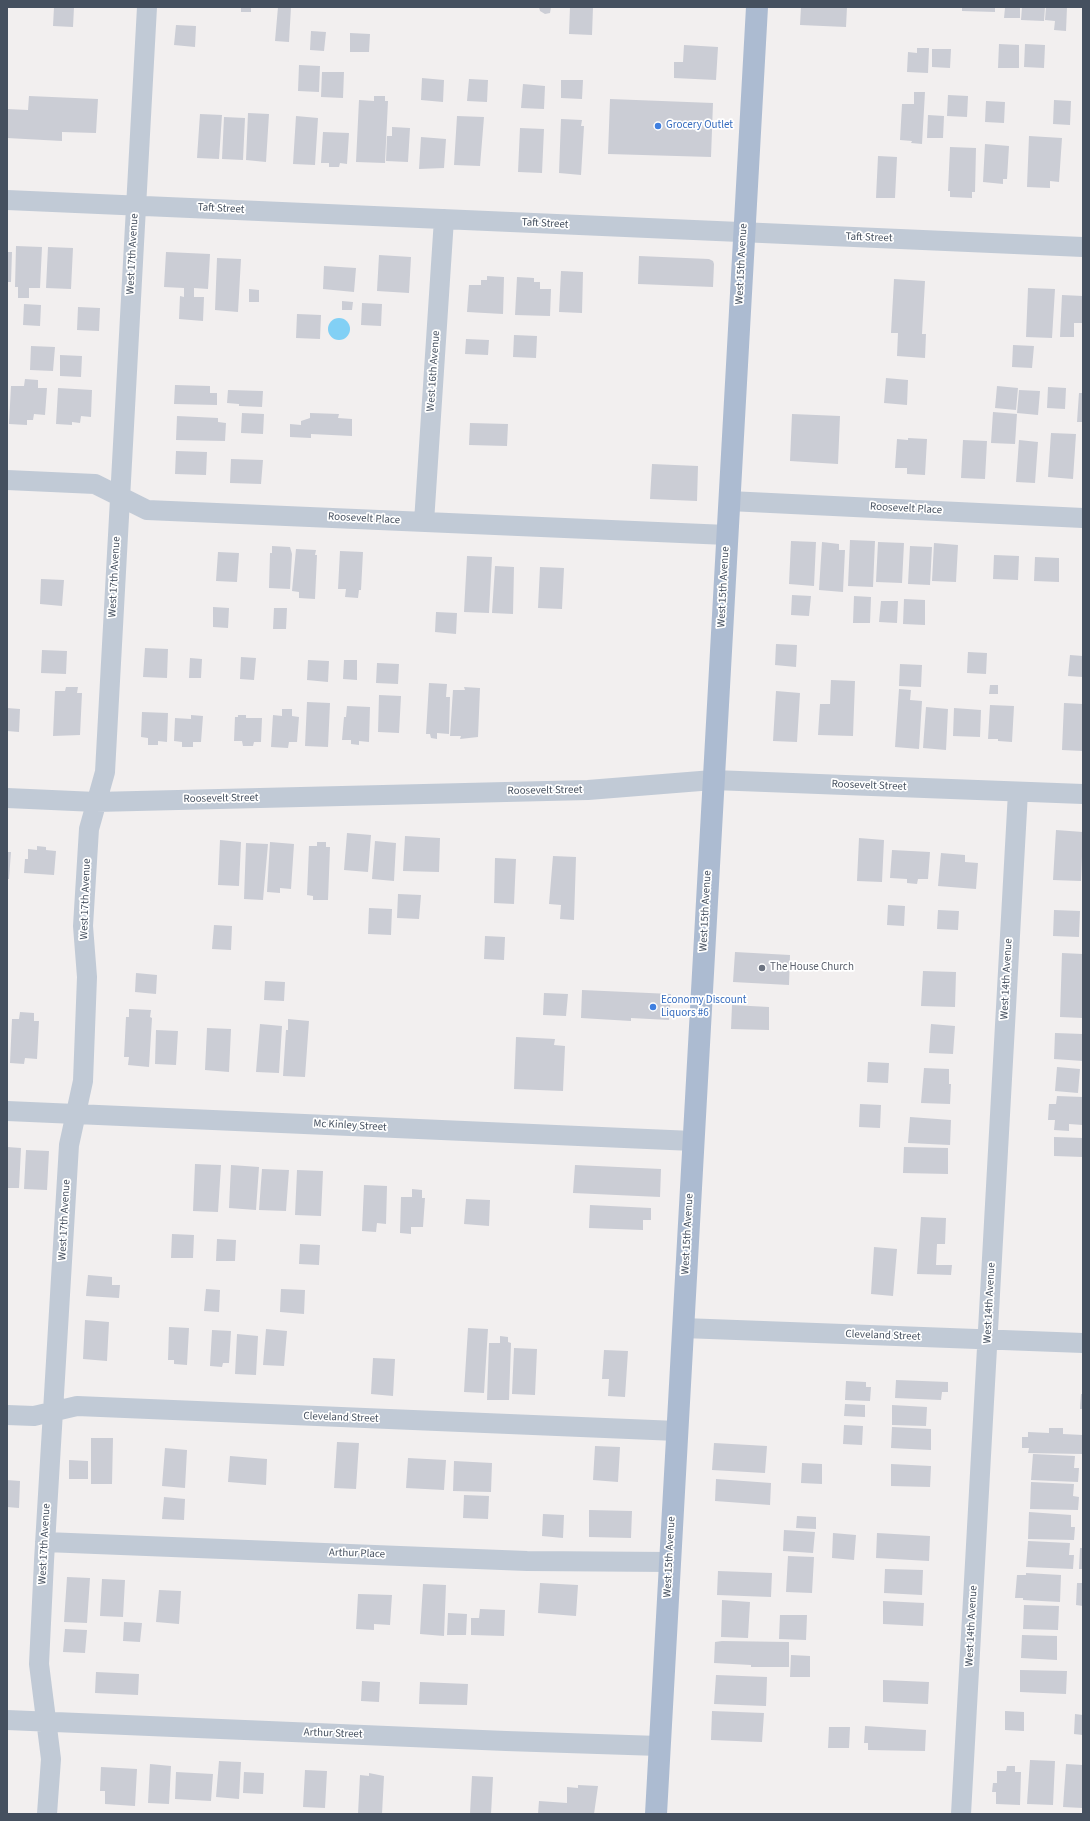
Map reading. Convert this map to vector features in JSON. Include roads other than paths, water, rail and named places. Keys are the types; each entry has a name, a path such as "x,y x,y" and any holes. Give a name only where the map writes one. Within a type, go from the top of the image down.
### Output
{"main road":[{"name":"West 15th Avenue","path":"656,1814 757,7"}],"street":[{"name":"West 17th Avenue","path":"47,1814 51,1759 39,1664 45,1542 69,1145 84,1081 87,977 83,926 89,829 105,772 147,7"},
{"name":"Taft Street","path":"7,200 1083,247"},
{"name":"West 16th Avenue","path":"424,522 444,219"},
{"name":"Roosevelt Place","path":"7,480 95,484 120,498 147,510 727,535"},
{"name":"Roosevelt Place","path":"729,501 1083,518"},
{"name":"Roosevelt Street","path":"7,798 96,802 588,790 713,780 1083,794"},
{"name":"West 14th Avenue","path":"961,1814 1018,792"},
{"name":"Mc Kinley Street","path":"7,1111 693,1141"},
{"name":"Cleveland Street","path":"683,1328 1083,1344"},
{"name":"Cleveland Street","path":"7,1415 34,1416 53,1413 76,1406 677,1431"},
{"name":"Arthur Place","path":"45,1542 527,1561 670,1562"},
{"name":"Arthur Street","path":"7,1720 659,1746"}],"water":[{"path":"339,318 347,321 350,329 347,337 339,340 331,337 328,329 331,321"}],"place":[{"name":"Grocery Outlet","path":"658,126"},
{"name":"The House Church","path":"762,968"},
{"name":"Economy Discount Liquors #6","path":"653,1007"}]}
